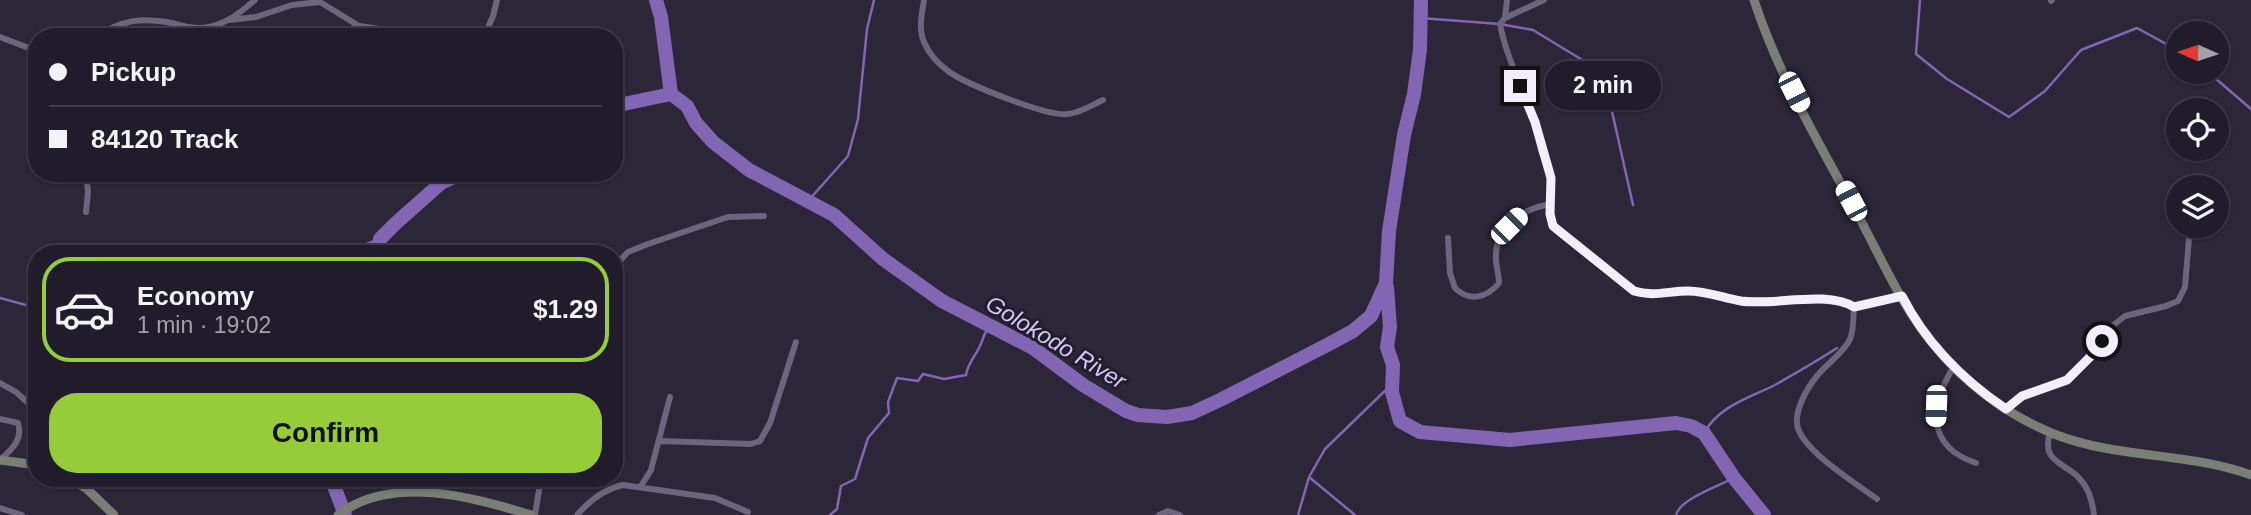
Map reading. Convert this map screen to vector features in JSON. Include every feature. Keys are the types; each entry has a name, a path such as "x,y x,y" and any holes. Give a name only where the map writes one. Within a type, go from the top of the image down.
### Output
{"street":[{"path":"229,20 256,0"},
{"path":"488,28 496,0"},
{"path":"924,0 921,33 925,44 932,56 951,73 1010,99 1058,114 1067,115 1103,100"},
{"path":"1505,18 1507,0"},
{"path":"1544,0 1505,18 1500,24 1500,33 1535,122 1548,167 1553,226 1634,291 1647,295 1691,291 1742,301 1814,300 1848,303 1854,307 1902,296"},
{"path":"1754,0 1782,69 1902,296 1920,326 1954,366 1984,394 2050,432 2095,446 2223,467 2251,475"},
{"path":"111,28 136,19 194,28 207,27 229,20 257,17 292,5 320,2 359,26 373,28"},
{"path":"0,37 28,48"},
{"path":"86,212 87,182"},
{"path":"1448,238 1450,273 1455,288 1465,295 1477,297 1499,283 1496,249 1509,226 1522,213 1534,207 1551,204"},
{"path":"623,257 640,246 728,217 764,216"},
{"path":"2006,409 2022,396 2067,380 2092,355 2111,327 2125,316 2178,301 2185,287 2189,238"},
{"path":"1854,307 1850,338 1816,376 1799,411 1797,426 1806,441 1826,461 1877,499"},
{"path":"660,441 751,444 760,441 770,423 796,342"},
{"path":"1954,366 1938,396 1938,432 1948,447 1976,463"},
{"path":"0,383 28,403"},
{"path":"640,486 650,470 660,441 670,397"},
{"path":"0,419 18,423 20,432 17,442 0,460"},
{"path":"2050,432 2047,443 2051,456 2058,464 2075,474 2088,489 2094,515"},
{"path":"0,460 28,464"},
{"path":"623,485 715,498 748,512"},
{"path":"84,487 114,515"},
{"path":"401,487 402,492"},
{"path":"338,515 364,500 417,491 533,515 539,487"},
{"path":"577,515 598,495 615,487"},
{"path":"0,508 22,515"},
{"path":"1159,515 1168,511 1180,515"}],"waterway":[{"path":"656,0 661,17 671,94"},
{"path":"808,201 848,156 858,119 867,29 874,0"},
{"name":"Golokodo River","path":"623,104 671,94 687,106 696,123 713,142 749,170 834,215 883,259 942,301 1033,348 1083,385 1126,411 1138,415 1167,417 1192,413 1220,400 1353,331 1371,316 1386,283 1389,231 1420,50 1421,0"},
{"path":"1920,0 1916,54 1947,79 2009,117 2045,91 2081,50 2137,28 2166,44"},
{"path":"1420,18 1500,24 1533,30 1584,61 1611,107 1633,205"},
{"path":"2222,84 2251,109"},
{"name":"Golokodo River","path":"379,245 380,239 396,223 443,182"},
{"path":"364,245 380,239"},
{"path":"1387,287 1390,327 1387,347 1393,365 1392,392 1400,421 1420,432 1510,440 1676,423 1691,426 1704,433 1734,478 1764,515"},
{"path":"0,298 28,306"},
{"path":"830,515 837,509 841,486 855,479 868,438 889,413 888,402 897,378 918,381 923,374 944,379 966,375 990,326"},
{"path":"1704,433 1726,409 1775,385 1837,348"},
{"path":"1298,515 1309,477 1325,449 1393,383"},
{"path":"1309,477 1355,515"},
{"path":"1676,515 1692,498 1734,478"},
{"name":"Golokodo River","path":"334,487 345,515"}],"route":[{"path":"1520,86 1535,122 1551,178 1550,214 1553,226 1634,291 1658,295 1691,291 1742,301 1814,300 1848,303 1854,307 1902,296 1938,350 1984,394 2006,409 2022,396 2067,380 2102,341"}]}
